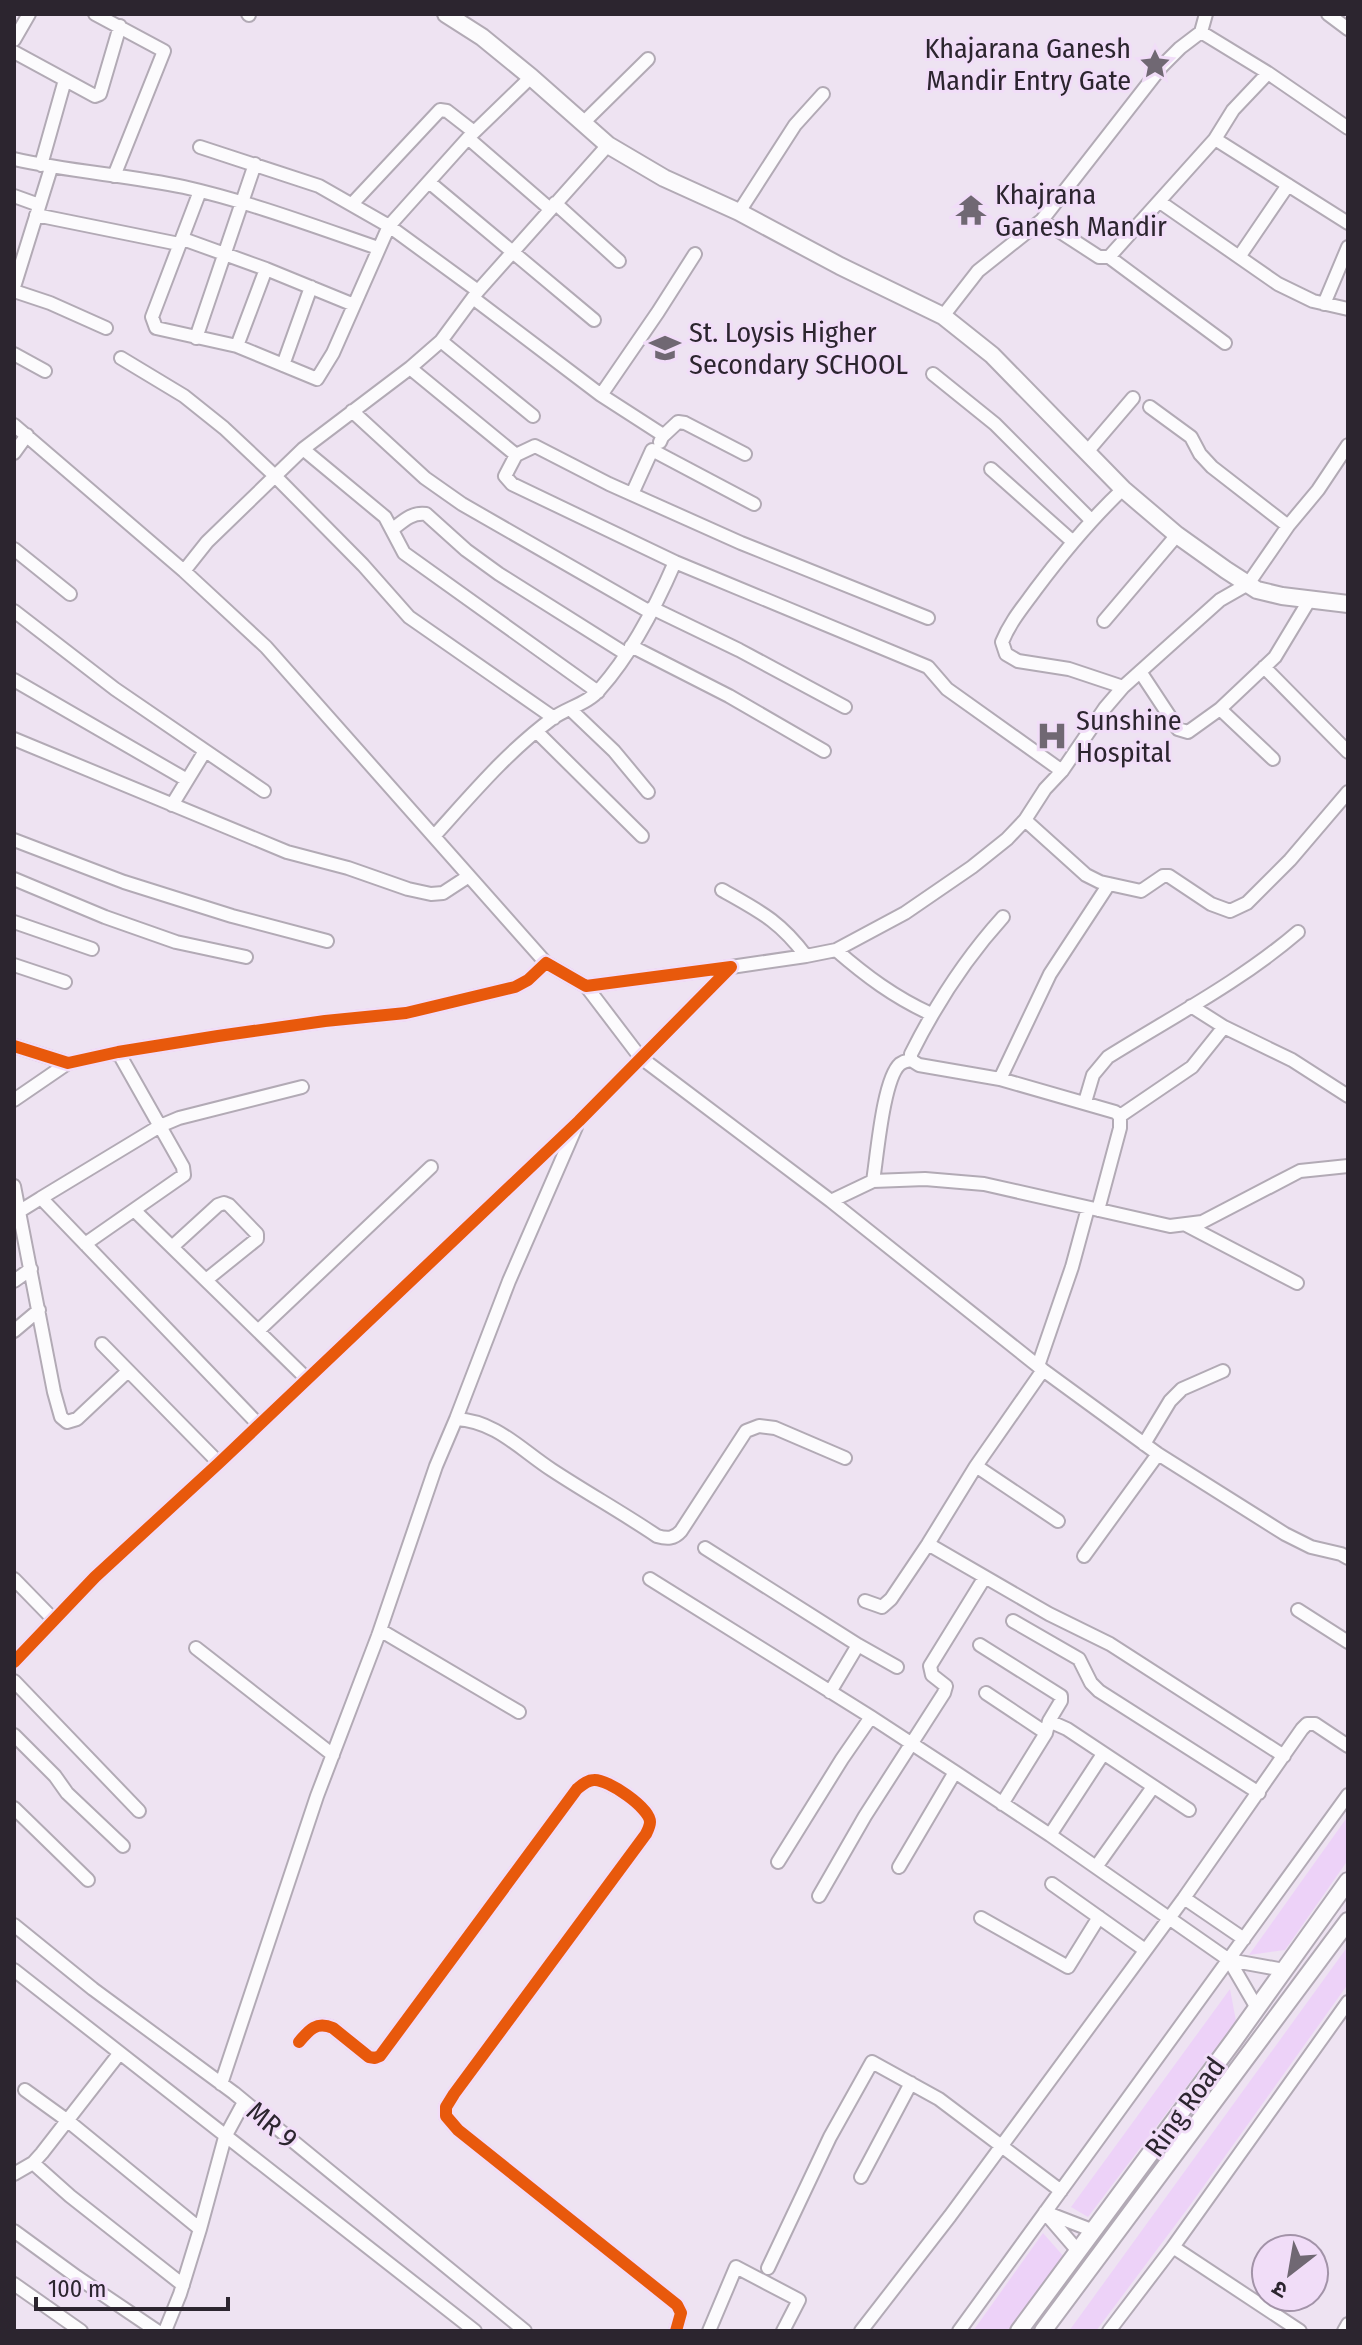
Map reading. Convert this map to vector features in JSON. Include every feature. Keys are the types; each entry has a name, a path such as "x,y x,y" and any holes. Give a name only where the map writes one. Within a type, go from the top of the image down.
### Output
{"main road":[{"path":"446,14 482,37 608,145 664,178 739,212 943,316 992,355 1123,489 1177,535 1257,590 1348,604"},
{"name":"Ring Road","path":"1019,2331 1348,1881"},
{"name":"Ring Road","path":"1043,2331 1348,1921"}],"street":[{"path":"14,40 29,14"},
{"path":"95,14 164,51 114,176"},
{"path":"943,316 978,271 1042,220 1162,66 1201,32 1206,14"},
{"path":"1328,14 1348,29"},
{"path":"14,52 99,96 120,26"},
{"path":"1201,32 1348,128"},
{"path":"583,123 648,59"},
{"path":"1109,257 1215,139 1233,110 1268,73"},
{"path":"200,191 152,317 156,328 237,346 317,379 333,353 389,226 471,135 531,77"},
{"path":"65,80 38,210 14,289 106,328"},
{"path":"739,212 795,125 823,94"},
{"path":"352,204 440,110 447,111 552,206 619,261"},
{"path":"1215,139 1348,223"},
{"path":"184,571 207,542 303,449 441,341 476,295 608,145"},
{"path":"200,147 319,186 389,226 601,395 663,436"},
{"path":"14,159 200,191 286,215 378,248"},
{"path":"196,338 255,164"},
{"path":"429,182 594,320"},
{"path":"1239,257 1288,185"},
{"path":"14,196 38,210 224,253 354,305"},
{"path":"1160,202 1278,284 1324,304 1348,309"},
{"path":"1042,220 1099,257 1109,257 1225,343"},
{"path":"1324,304 1348,247"},
{"path":"601,395 695,254"},
{"path":"237,346 266,269"},
{"path":"283,365 311,287"},
{"path":"441,341 533,416"},
{"path":"14,354 45,371"},
{"path":"121,358 184,396 224,428 363,565 409,617 554,718"},
{"path":"410,368 516,455"},
{"path":"933,374 1004,431 1091,520"},
{"path":"1086,453 1133,398"},
{"path":"1150,407 1191,437 1212,467 1288,526"},
{"path":"352,411 425,478 462,504 651,610 739,650 845,707"},
{"path":"632,494 652,450 678,422 745,454"},
{"path":"14,425 184,571 266,647 546,963 586,986 640,1057 831,1201 1040,1368 1158,1454 1285,1534 1311,1547 1346,1551"},
{"path":"14,453 27,435"},
{"path":"586,986 836,950 905,913 938,890 1007,839 1025,820 1123,687 1220,600 1248,584 1348,445"},
{"path":"928,618 741,543 535,446 516,455 505,476 512,484 675,562 928,667 947,689 1062,771"},
{"path":"303,449 385,517 404,553 598,692"},
{"path":"652,450 754,504"},
{"path":"991,469 1072,541"},
{"path":"1123,489 1072,541 1011,622 1002,642 1006,654 1018,661 1069,669 1123,687"},
{"path":"393,529 410,517 426,514 466,550 499,574 628,650 729,696 824,751"},
{"path":"1104,621 1177,535"},
{"path":"14,549 70,594"},
{"path":"435,835 496,768 537,732 598,692 628,650 675,562"},
{"path":"1141,673 1175,725 1181,732 1188,732 1220,709 1275,657 1310,599"},
{"path":"14,611 115,689 264,791"},
{"path":"1264,667 1348,752"},
{"path":"14,680 187,780"},
{"path":"570,709 614,751 648,792"},
{"path":"1220,709 1273,759"},
{"path":"537,732 642,836"},
{"path":"14,739 287,852 431,894 443,893 469,876"},
{"path":"172,805 205,751"},
{"path":"1025,820 1086,875 1136,891 1144,890 1166,875 1222,910 1230,911 1247,903 1290,860 1348,792"},
{"path":"14,840 124,882 232,916 327,941"},
{"path":"14,879 105,917 176,942 246,957"},
{"path":"1000,1079 1050,974 1109,884"},
{"path":"722,890 770,917 806,956"},
{"path":"911,1060 931,1014 973,951 1003,917"},
{"path":"14,922 92,949"},
{"path":"1085,1102 1093,1075 1108,1057 1266,957 1298,932"},
{"path":"836,950 882,988 931,1014"},
{"path":"14,1100 68,1063 118,1052 325,1021 406,1013 515,987 528,980 546,963"},
{"path":"14,965 65,982"},
{"path":"14,1662 106,1566 219,1463 579,1121 731,967"},
{"path":"1191,1006 1224,1027 1292,1060 1348,1096"},
{"path":"1120,1116 1192,1067 1224,1027"},
{"path":"14,1046 68,1063"},
{"path":"85,1244 184,1175 118,1052"},
{"path":"873,1181 888,1090 894,1072 902,1062 911,1060 919,1065 1000,1079 1109,1109 1120,1116"},
{"path":"19,1221 41,1198 160,1126 179,1118 302,1087"},
{"path":"865,1601 878,1607 886,1605 1040,1368 1120,1128 1120,1116"},
{"path":"221,2084 436,1466 509,1281 579,1121"},
{"path":"831,1201 873,1181 925,1179 984,1184 1170,1226 1186,1225 1202,1222 1300,1171 1348,1166"},
{"path":"258,1331 431,1167"},
{"path":"14,1186 61,1417 67,1422 77,1419 128,1371"},
{"path":"41,1198 259,1425"},
{"path":"172,1247 218,1205 229,1205 257,1234 257,1239 206,1280"},
{"path":"134,1210 307,1379"},
{"path":"1186,1225 1297,1283"},
{"path":"14,1281 31,1269"},
{"path":"14,1331 39,1310"},
{"path":"102,1344 219,1463"},
{"path":"1144,1444 1170,1401 1182,1389 1223,1371"},
{"path":"456,1419 468,1420 505,1434 551,1469 666,1539 676,1537 681,1531 746,1431 759,1426 775,1428 845,1458"},
{"path":"1084,1556 1158,1454"},
{"path":"976,1466 1058,1521"},
{"path":"928,1544 1049,1614 1110,1644 1284,1756"},
{"path":"705,1548 897,1667"},
{"path":"819,1896 910,1743 946,1689 945,1684 932,1675 930,1666 985,1577"},
{"path":"14,1579 54,1620"},
{"path":"650,1579 955,1772 1229,1960 1284,1970"},
{"path":"1298,1610 1348,1642"},
{"path":"1013,1621 1079,1659 1091,1683 1099,1691 1259,1793"},
{"path":"380,1630 519,1712"},
{"path":"830,1692 858,1645"},
{"path":"980,1645 1061,1696 1047,1727 1002,1804"},
{"path":"196,1648 333,1755"},
{"path":"14,1681 139,1811"},
{"path":"986,1693 1047,1727 1067,1729 1189,1810"},
{"path":"778,1862 871,1717"},
{"path":"861,2331 1184,1898 1302,1729 1310,1723 1320,1726 1348,1746"},
{"path":"14,1735 55,1776 67,1793 123,1846"},
{"path":"1050,1835 1103,1754"},
{"path":"899,1867 955,1772"},
{"path":"299,2042 318,2024 326,2025 369,2057 380,2056 577,1789 595,1780 617,1788 649,1818 646,1834 454,2094 446,2107 446,2116 458,2130 677,2305 681,2313 676,2331"},
{"path":"1096,1867 1153,1787"},
{"path":"959,2331 1348,1795"},
{"path":"14,1808 88,1880"},
{"path":"1052,1884 1145,1950"},
{"path":"1184,1898 1244,1939"},
{"path":"981,1918 1068,1967 1099,1917"},
{"name":"MR 9","path":"14,1925 93,1989 244,2102 525,2331"},
{"path":"1229,1960 1257,2008"},
{"name":"MR 9","path":"14,1970 475,2331"},
{"path":"1109,2331 1173,2247 1348,2002"},
{"path":"15,2172 33,2163 119,2054"},
{"path":"768,2268 830,2137 872,2062 939,2099 1061,2191"},
{"path":"861,2177 911,2083"},
{"path":"25,2090 68,2121 200,2229"},
{"path":"165,2331 183,2285 225,2137 244,2102"},
{"path":"33,2163 183,2285"},
{"path":"1045,2212 1094,2231"},
{"path":"1045,2212 1078,2251"},
{"path":"14,2231 157,2331"},
{"path":"1173,2247 1300,2331"},
{"path":"709,2331 736,2267 799,2300 783,2331"},
{"path":"14,2284 81,2331"},
{"path":"1344,2331 1348,2324"}],"shaded area":[{"path":"1348,1816 1348,1860 1285,1950 1249,1955"},
{"path":"1348,1946 1348,1984 1188,2208 1096,2331 1069,2331"},
{"path":"1230,1989 1236,2021 1088,2217 1071,2207"},
{"path":"1043,2233 1065,2258 1007,2331 973,2331"}],"cycle path":[{"path":"14,1046 68,1063 218,1036 406,1013 515,987 528,980 546,963 586,986 731,967 579,1121 95,1577 14,1662"},
{"path":"299,2042 313,2028 327,2026 369,2057 380,2056 577,1789 594,1780 609,1784 627,1795 648,1816 650,1823 646,1834 454,2094 446,2107 446,2116 458,2130 677,2305 681,2313 676,2331"}],"place":[{"name":"Khajarana Ganesh Mandir Entry Gate","path":"1155,64"},
{"name":"Khajrana Ganesh Mandir","path":"971,210"},
{"name":"St. Loysis Higher Secondary SCHOOL","path":"665,348"},
{"name":"Sunshine Hospital","path":"1052,736"}]}
